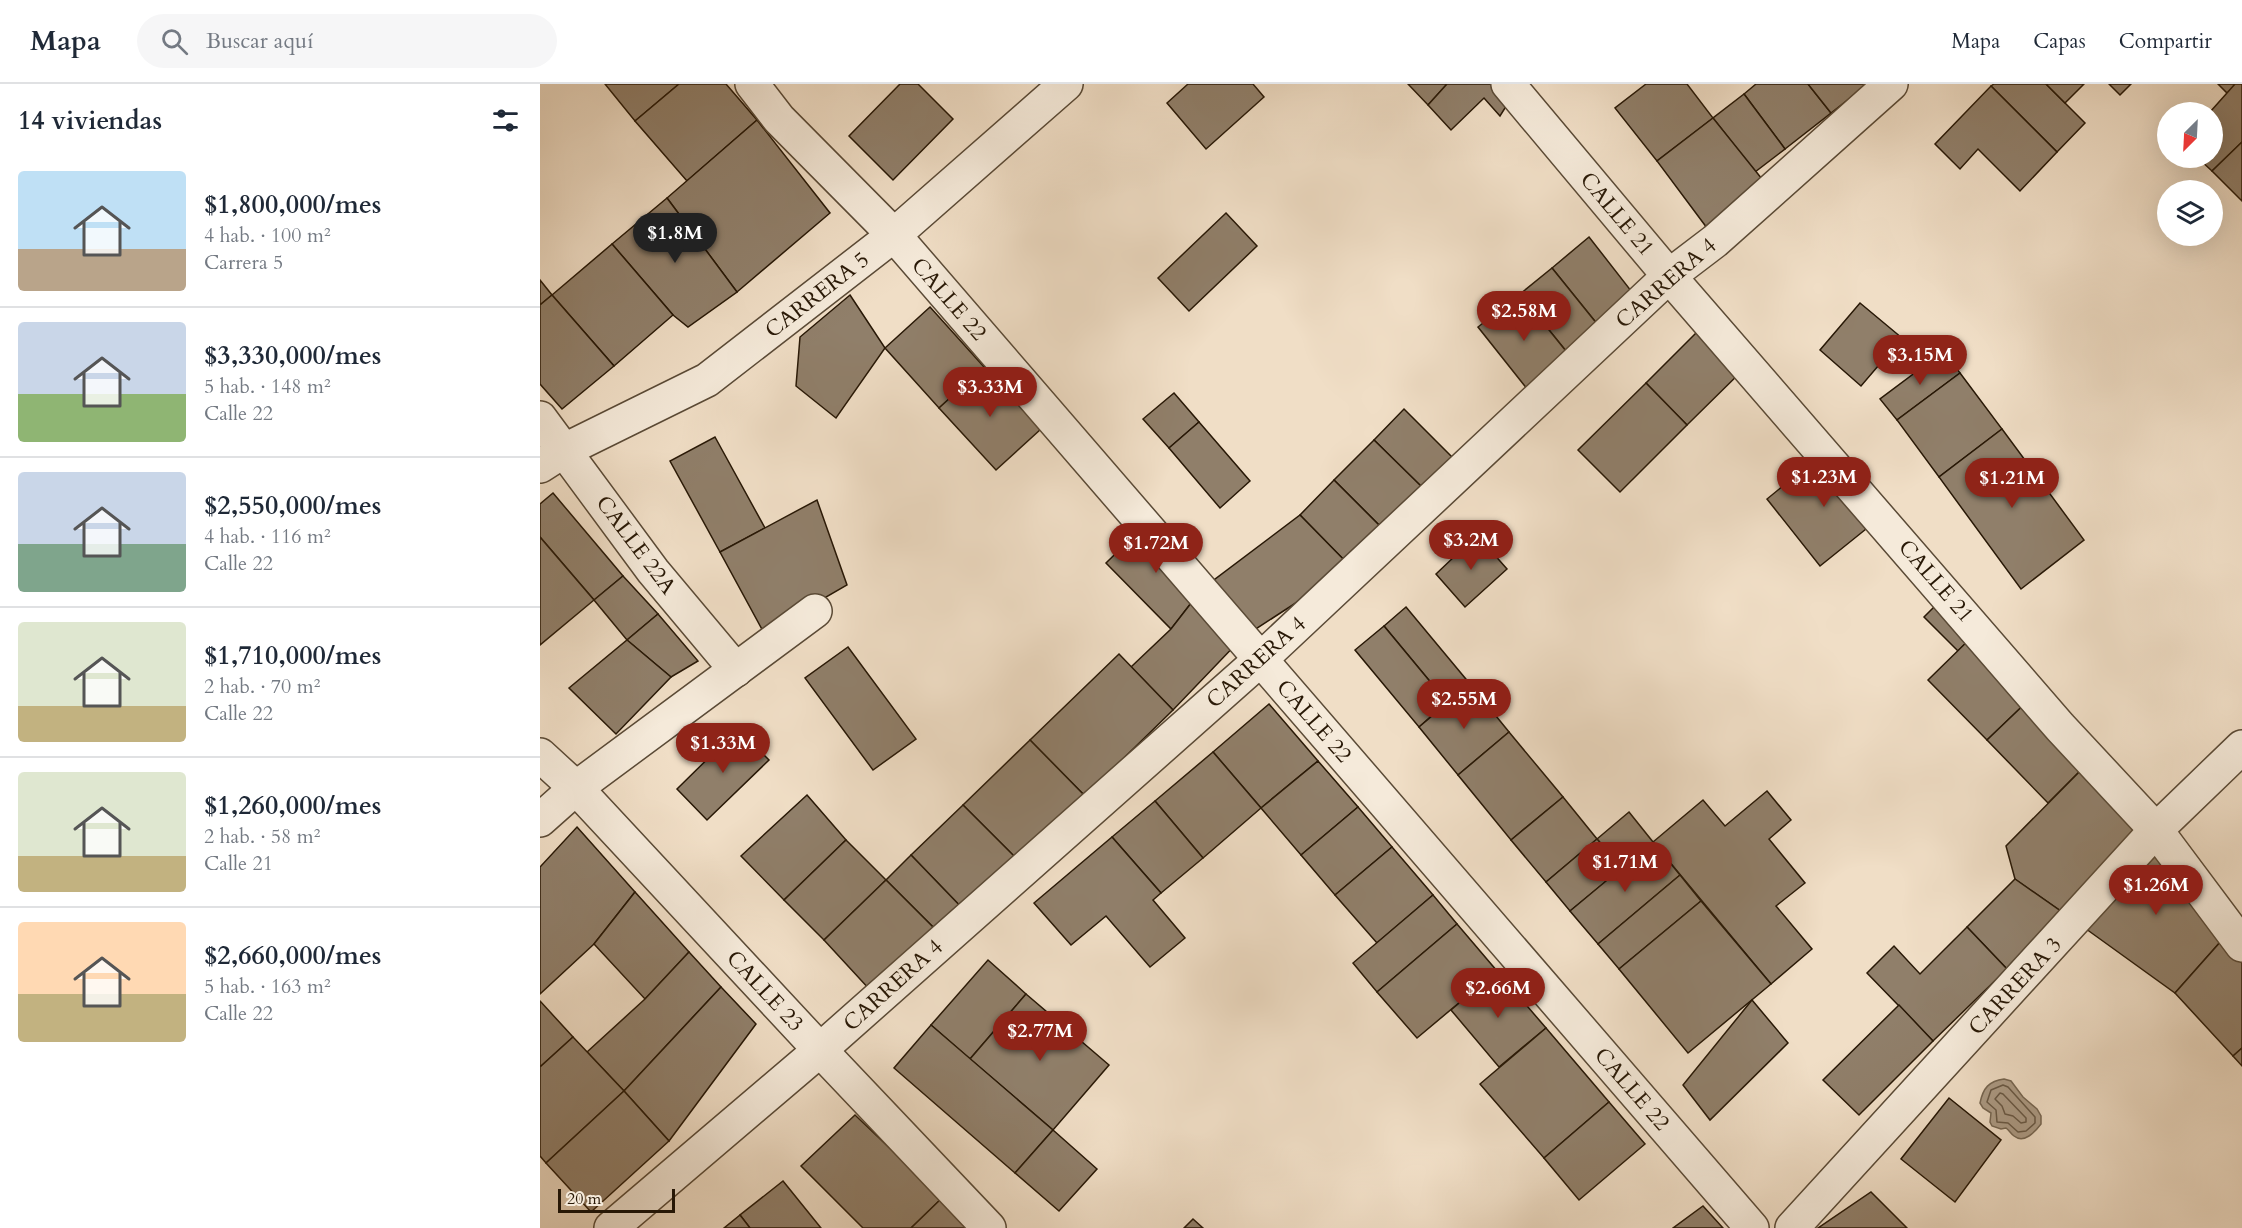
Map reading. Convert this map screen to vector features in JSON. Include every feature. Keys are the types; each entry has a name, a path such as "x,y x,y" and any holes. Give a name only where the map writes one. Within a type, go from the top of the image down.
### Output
{"street":[{"name":"CALLE 22","path":"752,84 779,119 894,235 1752,1228"},
{"name":"CARRERA 5","path":"553,458 707,381 894,235 1066,84"},
{"name":"CALLE 21","path":"1508,84 1670,276 2060,727 2156,830 2242,945"},
{"name":"CARRERA 4","path":"611,1228 820,1050 1261,659 1670,276 1715,241 1891,84"},
{"name":"CALLE 22A","path":"540,418 553,458 653,571 736,670"},
{"path":"540,820 576,788 815,611"},
{"name":"CARRERA 3","path":"1792,1228 2156,830 2242,747"},
{"name":"CALLE 23","path":"540,755 576,788 989,1228"}],"water":[{"path":"2004,1079 2011,1081 2041,1116 2041,1124 2022,1139 2013,1135 2006,1128 1992,1126 1991,1113 1980,1103 1988,1086 1994,1081"}],"building":[{"path":"605,84 679,84 635,121"},
{"path":"679,84 726,84 757,120 687,181 635,121"},
{"path":"900,84 918,84 953,119 893,180 849,136"},
{"path":"1188,84 1253,84 1264,97 1206,149 1167,103"},
{"path":"1408,84 1447,84 1428,105"},
{"path":"1447,84 1508,84 1515,92 1500,116 1484,98 1451,130 1428,105"},
{"path":"1646,84 1687,84 1713,118 1657,161 1615,108"},
{"path":"1756,84 1808,84 1831,113 1785,149 1744,94"},
{"path":"1808,84 1868,84 1831,113"},
{"path":"1994,84 2046,84 2085,123 2057,152 1991,86"},
{"path":"2046,84 2084,84 2065,103"},
{"path":"2109,84 2131,84 2120,95"},
{"path":"2218,84 2235,84 2228,94"},
{"path":"2235,84 2242,84 2242,142 2223,160 2223,102 2219,102"},
{"path":"1991,86 2057,152 2020,191 1978,149 1960,169 1935,144"},
{"path":"1744,94 1785,149 1755,172 1713,118"},
{"path":"1713,118 1766,184 1713,236 1657,161"},
{"path":"757,120 830,213 737,292 667,198"},
{"path":"2242,142 2242,201 2212,171 2215,168 2223,168 2223,160"},
{"path":"667,198 737,292 688,327 673,315 612,244"},
{"path":"1226,213 1257,246 1189,311 1158,278"},
{"path":"1589,237 1639,301 1602,330 1552,268"},
{"path":"612,244 673,315 614,366 552,295"},
{"path":"1552,268 1602,330 1570,356 1520,294"},
{"path":"540,280 552,295 540,305"},
{"path":"1520,294 1570,356 1528,390 1478,327"},
{"path":"552,295 614,366 562,409 540,384 540,305"},
{"path":"850,295 885,348 836,418 796,386 800,337"},
{"path":"1860,303 1902,338 1861,386 1820,350"},
{"path":"930,307 984,367 939,408 885,348"},
{"path":"1712,317 1753,360 1687,425 1646,383"},
{"path":"1944,351 1960,373 1897,420 1880,399"},
{"path":"984,367 1041,429 996,470 939,408"},
{"path":"1960,373 2002,429 1939,477 1897,420"},
{"path":"1646,383 1687,425 1620,492 1578,450"},
{"path":"1174,393 1199,422 1169,448 1143,419"},
{"path":"1404,409 1456,461 1426,491 1374,440"},
{"path":"1199,422 1250,481 1220,508 1169,448"},
{"path":"2002,429 2084,540 2021,589 1939,477"},
{"path":"715,437 765,528 720,552 670,461"},
{"path":"1374,440 1426,491 1386,532 1334,480"},
{"path":"1827,450 1881,517 1820,566 1767,499"},
{"path":"1334,480 1386,532 1351,567 1300,515"},
{"path":"553,493 623,576 594,600 540,537 540,504"},
{"path":"817,500 847,585 764,633 720,552"},
{"path":"1300,515 1351,567 1242,638 1202,589"},
{"path":"1151,519 1202,589 1171,629 1106,563"},
{"path":"1477,535 1507,569 1465,607 1436,574"},
{"path":"540,537 594,600 540,645"},
{"path":"623,576 658,614 627,640 594,600"},
{"path":"1202,589 1242,638 1173,710 1131,667 1171,629"},
{"path":"1945,596 1978,631 1958,651 1924,617"},
{"path":"1406,607 1470,684 1447,702 1384,626"},
{"path":"658,614 698,661 671,677 627,640"},
{"path":"1384,626 1447,702 1419,727 1355,650"},
{"path":"1978,631 2034,695 1987,740 1928,680"},
{"path":"627,640 671,677 616,734 569,688"},
{"path":"848,647 916,739 873,770 805,678"},
{"path":"1119,654 1173,710 1085,796 1030,740"},
{"path":"1470,684 1509,732 1458,775 1419,727"},
{"path":"2034,695 2091,760 2048,803 1987,740"},
{"path":"1269,704 1318,761 1261,808 1213,752"},
{"path":"738,729 769,760 707,820 677,789"},
{"path":"1509,732 1563,797 1511,840 1458,775"},
{"path":"1030,740 1085,796 1018,860 963,805"},
{"path":"1213,752 1261,808 1203,858 1155,801"},
{"path":"2091,760 2156,830 2075,921 2015,879 2006,846"},
{"path":"1318,761 1358,807 1301,855 1261,808"},
{"path":"1767,791 1791,820 1769,839 1805,883 1776,906 1812,949 1771,984 1653,842 1703,800 1725,826"},
{"path":"807,795 846,840 784,900 741,856"},
{"path":"1563,797 1597,839 1546,882 1511,840"},
{"path":"1155,801 1203,858 1161,893 1112,837"},
{"path":"963,805 1018,860 966,912 911,855"},
{"path":"1358,807 1392,847 1335,895 1301,855"},
{"path":"1629,812 1653,842 1622,868 1597,839"},
{"path":"577,827 635,892 594,944 540,994 540,867"},
{"path":"2156,830 2230,931 2175,993 2075,921"},
{"path":"1112,837 1161,893 1153,900 1185,938 1150,967 1106,916 1071,945 1034,903"},
{"path":"1597,839 1622,868 1570,911 1546,882"},
{"path":"846,840 886,880 824,940 784,900"},
{"path":"1653,842 1680,875 1598,944 1570,911"},
{"path":"1392,847 1433,895 1377,943 1335,895"},
{"path":"911,855 966,912 936,930 886,880"},
{"path":"1680,875 1701,901 1619,969 1598,944"},
{"path":"2015,879 2075,921 2007,969 1967,927"},
{"path":"886,880 936,930 871,991 824,940"},
{"path":"635,892 689,952 645,999 594,944"},
{"path":"1433,895 1457,924 1377,992 1353,963"},
{"path":"1701,901 1771,984 1688,1053 1619,969"},
{"path":"1457,924 1497,971 1417,1038 1377,992"},
{"path":"1967,927 2007,969 1933,1041 1867,973 1894,946 1920,974"},
{"path":"2230,931 2242,945 2242,1048 2233,1056 2175,993"},
{"path":"689,952 721,987 624,1091 587,1052 645,999"},
{"path":"988,960 1026,994 970,1059 931,1025"},
{"path":"1497,971 1546,1028 1499,1067 1451,1010"},
{"path":"721,987 756,1024 669,1141 624,1091"},
{"path":"1026,994 1109,1065 1053,1130 970,1059"},
{"path":"1752,1000 1788,1043 1710,1120 1683,1085"},
{"path":"540,1001 573,1037 540,1067"},
{"path":"1899,1005 1933,1041 1859,1115 1823,1080"},
{"path":"931,1025 1053,1130 1015,1173 894,1068"},
{"path":"1546,1028 1609,1102 1544,1158 1480,1084"},
{"path":"573,1037 624,1091 546,1163 540,1156 540,1067"},
{"path":"2242,1048 2242,1066 2233,1056"},
{"path":"624,1091 669,1141 591,1212 546,1163"},
{"path":"1949,1098 2001,1140 1955,1202 1901,1159"},
{"path":"1609,1102 1645,1144 1579,1200 1544,1158"},
{"path":"855,1115 942,1198 911,1228 863,1228 801,1166"},
{"path":"1053,1130 1097,1169 1059,1211 1015,1173"},
{"path":"783,1181 821,1228 750,1228 740,1215"},
{"path":"1871,1192 1907,1228 1818,1228"},
{"path":"942,1198 972,1228 911,1228"},
{"path":"1703,1206 1723,1228 1673,1228"},
{"path":"740,1215 750,1228 724,1228"},
{"path":"1193,1219 1203,1228 1184,1228"}]}
